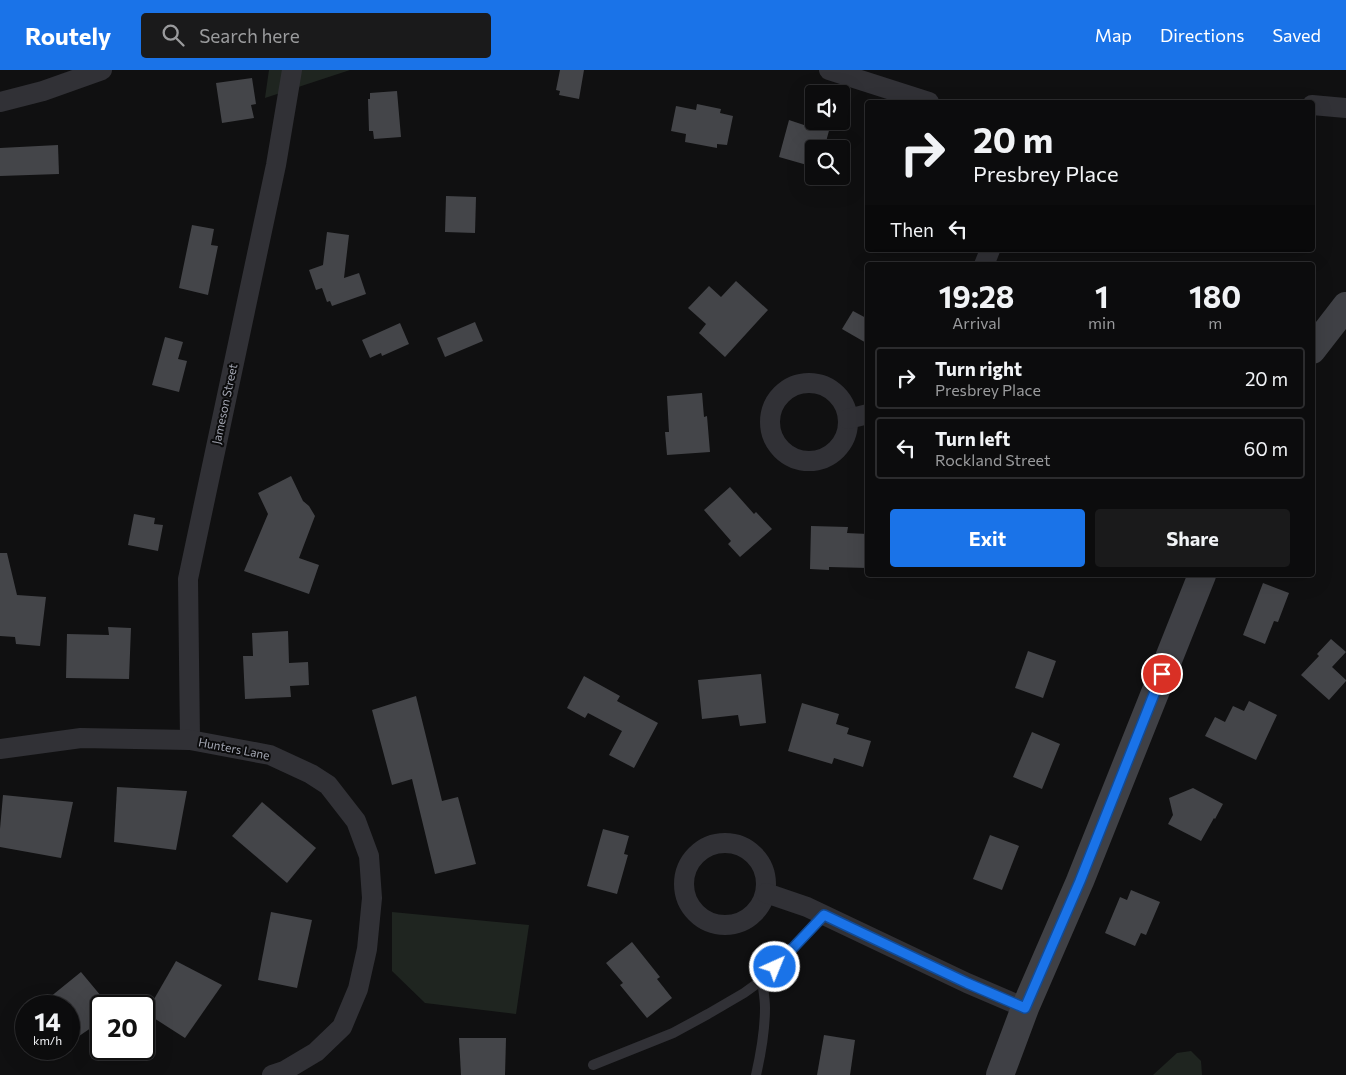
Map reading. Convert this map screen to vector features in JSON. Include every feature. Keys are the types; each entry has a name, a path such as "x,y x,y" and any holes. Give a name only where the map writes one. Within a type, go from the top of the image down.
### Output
{"street":[{"path":"0,102 102,70"},
{"name":"Jameson Street","path":"190,740 188,578 276,165 292,70"},
{"path":"829,70 923,100"},
{"path":"1315,105 1346,108"},
{"path":"1315,346 1346,306"},
{"path":"1000,1075 1025,1008 1080,881 1201,577"},
{"name":"Hunters Lane","path":"0,749 81,738 190,740 270,755 311,774 328,786 356,821 369,856 372,898 368,949 358,989 342,1026 316,1052 284,1071 272,1075"},
{"path":"731,844 746,849 760,861 767,880 766,893 756,913 734,925 721,926 708,922 692,908 684,889 690,863 697,854 709,846 731,844"},
{"path":"766,893 807,906 967,983 1025,1008"}],"lane":[{"path":"593,1065 673,1033 744,993 762,980 824,915"},
{"path":"756,1075 764,1029 765,1007 762,980"}],"shaded area":[{"path":"269,70 350,70 265,98"},
{"path":"392,912 529,925 516,1014 425,1003 392,971"},
{"path":"1191,1051 1201,1061 1202,1075 1153,1075 1177,1053"}],"building":[{"path":"560,70 584,70 579,99 559,95 560,91 556,90"},
{"path":"252,78 256,104 251,105 254,118 222,123 216,83"},
{"path":"397,91 401,137 374,139 373,131 369,131 368,99 370,99 370,93"},
{"path":"697,104 721,109 720,113 733,116 727,145 717,144 717,148 685,142 686,134 671,131 676,106 696,110"},
{"path":"789,120 804,125 805,120 805,130 829,130 826,140 805,140 805,164 779,157"},
{"path":"58,145 59,174 0,176 0,148"},
{"path":"446,196 476,197 475,233 445,232"},
{"path":"192,225 214,229 211,245 218,246 208,295 179,288"},
{"path":"327,232 349,235 344,278 359,273 366,294 332,306 330,301 327,302 322,288 316,290 309,270 323,265"},
{"path":"736,281 768,310 725,357 699,333 706,324 688,308 709,286 721,297"},
{"path":"853,311 865,317 865,342 842,329"},
{"path":"475,322 483,341 445,357 437,338"},
{"path":"400,323 409,344 382,356 381,353 370,358 362,340"},
{"path":"165,337 183,342 178,359 187,361 179,392 152,385"},
{"path":"702,393 704,417 707,416 710,452 667,455 665,432 669,432 667,396"},
{"path":"291,476 303,501 309,506 315,516 299,558 319,565 309,594 244,571 268,514 258,493"},
{"path":"730,487 754,514 756,512 772,529 740,557 728,544 731,541 704,510"},
{"path":"134,514 155,518 154,524 163,525 158,551 128,545"},
{"path":"811,526 848,527 847,533 865,534 865,568 829,567 829,570 810,569"},
{"path":"0,553 7,553 17,595 46,597 40,646 16,644 15,637 0,636"},
{"path":"1263,583 1289,593 1278,622 1274,621 1265,644 1243,635"},
{"path":"108,627 131,628 129,679 66,678 67,634 109,635"},
{"path":"288,631 289,663 308,662 309,685 290,686 291,697 245,699 243,656 253,656 252,633"},
{"path":"1331,639 1346,652 1332,667 1346,681 1329,700 1301,675 1319,656 1317,654"},
{"path":"1028,651 1056,661 1043,698 1015,688"},
{"path":"761,674 766,723 740,726 738,715 702,719 698,680"},
{"path":"584,676 620,696 617,701 658,723 634,768 609,755 622,731 588,713 585,718 567,708"},
{"path":"416,696 442,801 458,797 476,864 435,874 412,779 392,785 372,710"},
{"path":"1249,701 1277,715 1256,760 1205,736 1215,717 1225,722 1233,706 1244,711"},
{"path":"802,703 839,714 836,724 849,728 847,734 871,741 863,767 834,758 832,764 788,751"},
{"path":"1032,732 1060,744 1042,789 1013,777"},
{"path":"117,787 187,791 176,850 114,842"},
{"path":"1193,788 1223,804 1201,841 1168,824 1173,815 1169,798"},
{"path":"3,795 73,802 61,858 0,847"},
{"path":"262,802 316,848 287,883 232,836"},
{"path":"603,829 629,836 624,854 628,855 617,894 587,886"},
{"path":"990,835 1019,846 1002,890 973,879"},
{"path":"1131,890 1160,902 1146,935 1141,933 1135,946 1105,933 1120,897 1127,900"},
{"path":"271,912 312,920 297,988 258,980"},
{"path":"632,942 660,977 657,979 672,998 647,1018 620,985 623,983 606,963"},
{"path":"176,961 222,985 185,1038 155,1019 155,997"},
{"path":"81,972 100,995 90,995 90,1029 80,1035 80,995 53,995"},
{"path":"824,1035 855,1040 850,1075 817,1075"},
{"path":"459,1038 506,1038 505,1075 461,1075"}],"route":[{"path":"775,967 824,915 967,983 1025,1008 1080,881 1162,674"}]}
